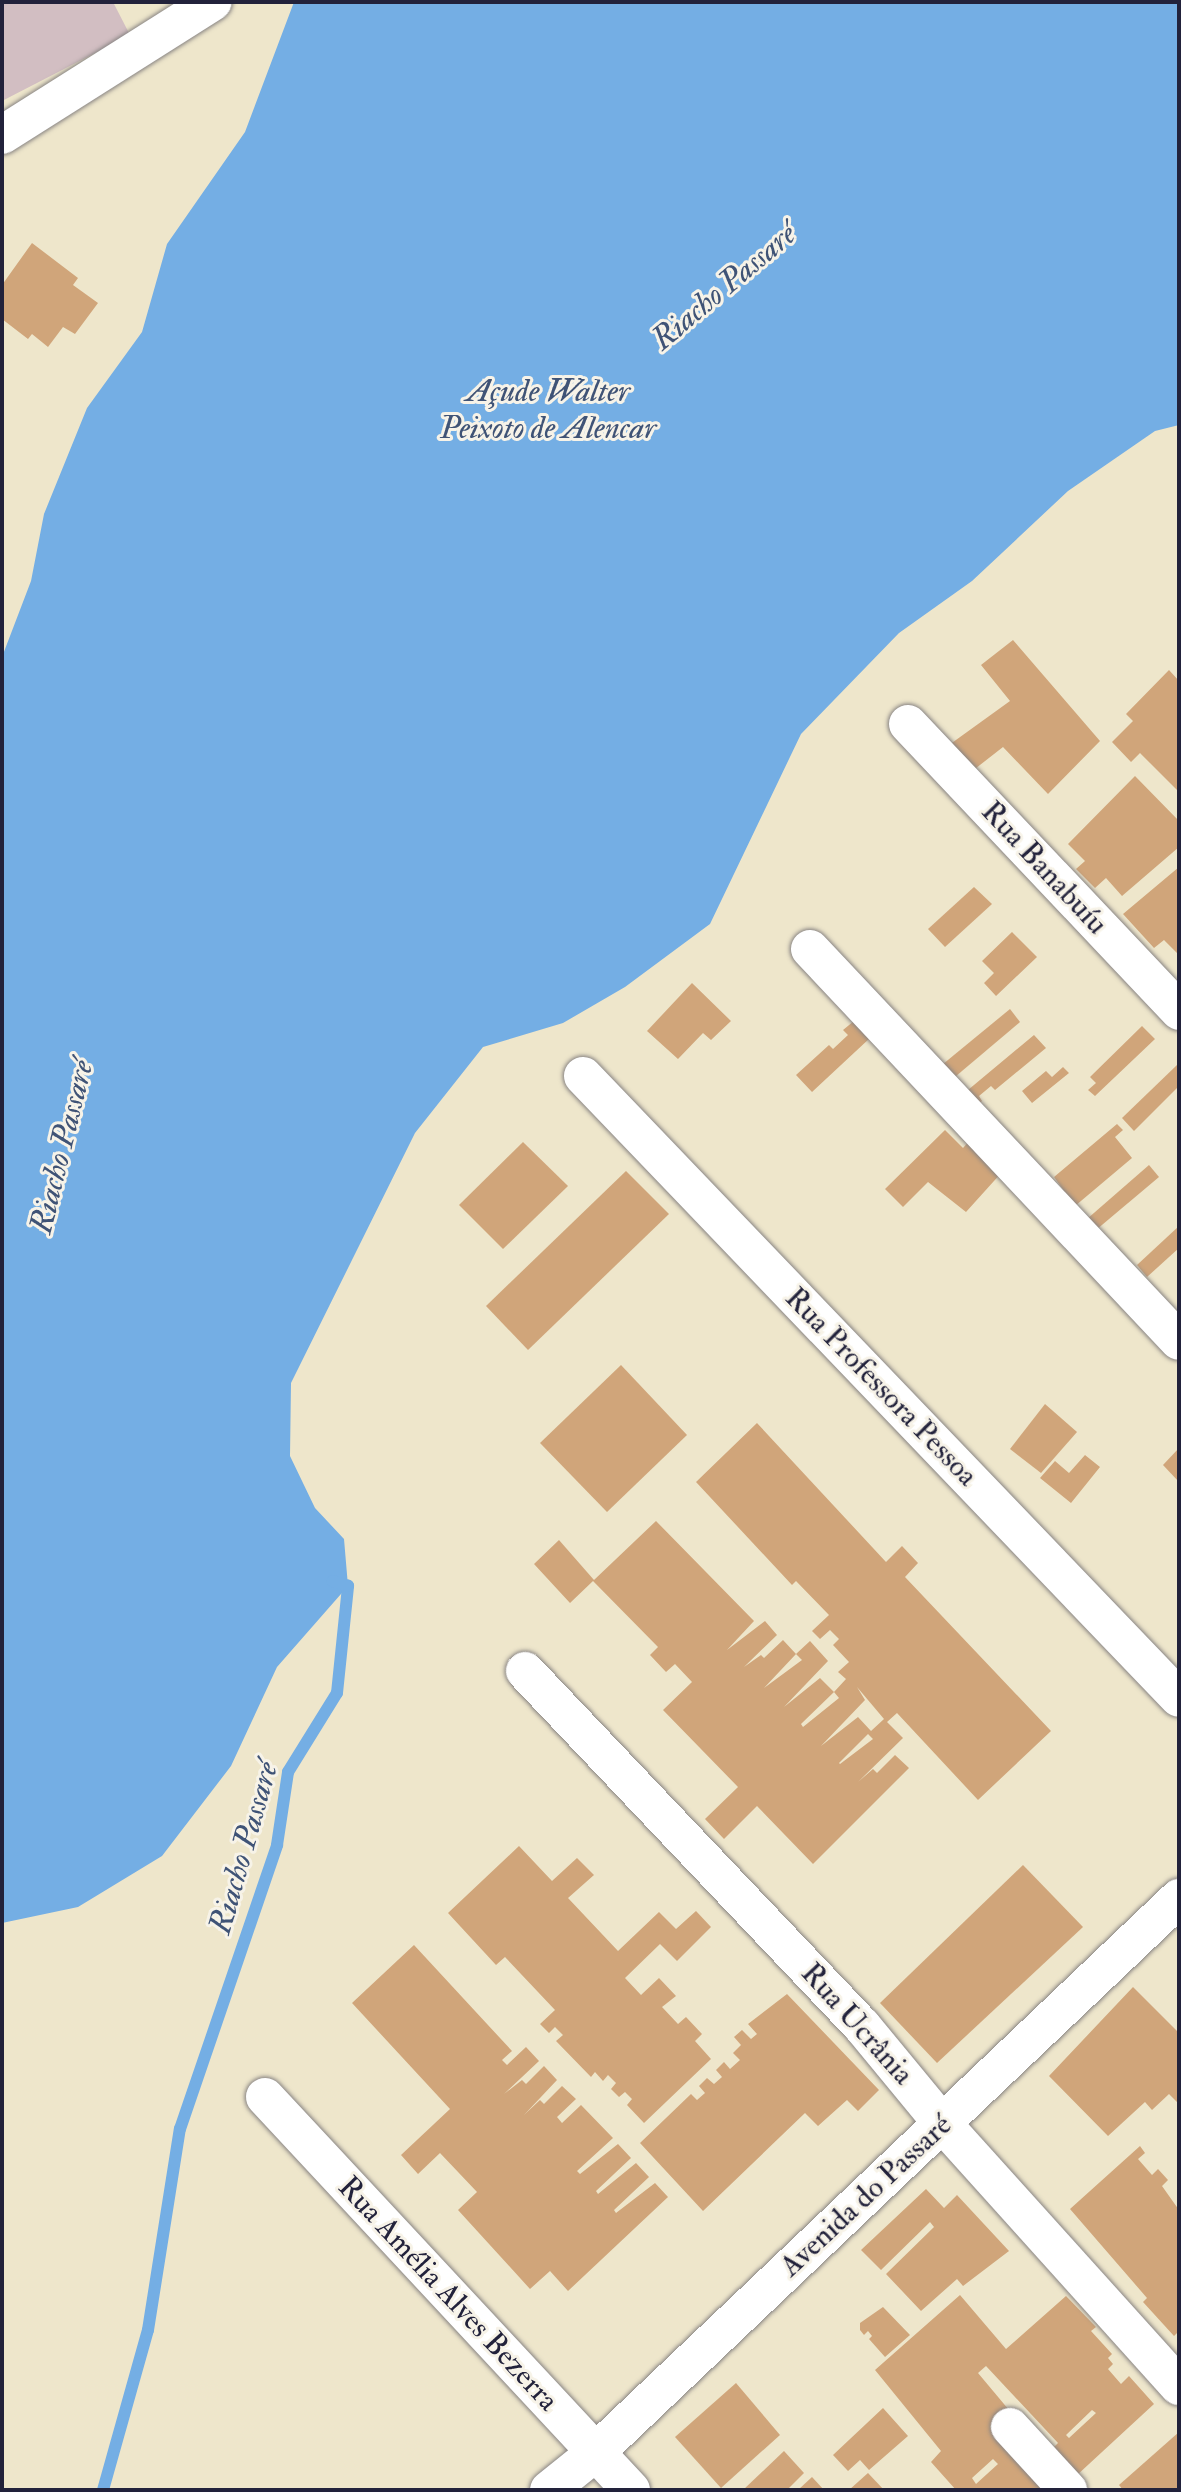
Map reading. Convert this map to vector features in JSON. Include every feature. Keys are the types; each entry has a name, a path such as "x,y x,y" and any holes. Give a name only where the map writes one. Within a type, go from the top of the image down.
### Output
{"street":[{"path":"2,135 212,2"},
{"name":"Rua Banabuíu","path":"908,724 1179,1011"},
{"path":"810,949 1179,1341"},
{"name":"Rua Professora Pessoa","path":"583,1076 1179,1698"},
{"name":"Rua Ucrânia","path":"525,1671 862,2026 942,2123 1179,2386"},
{"name":"Avenida do Passaré","path":"550,2490 595,2453 1179,1898"},
{"name":"Rua Amélia Alves Bezerra","path":"265,2097 631,2490"},
{"path":"1010,2427 1068,2490"}],"shaded area":[{"path":"2,2 113,2 130,35 2,101"}],"water":[{"name":"Açude Walter Peixoto de Alencar","path":"294,2 1179,2 1179,425 1155,431 1068,491 972,581 899,633 801,734 710,924 625,987 563,1023 483,1047 415,1133 291,1383 290,1456 315,1508 344,1539 348,1586 277,1667 231,1766 162,1856 78,1907 2,1923 2,657 31,581 44,514 87,408 142,332 167,244 245,132"}],"building":[{"path":"32,243 78,278 73,285 98,303 75,334 63,327 48,347 32,334 28,339 2,319 2,285"},
{"path":"1013,640 1100,741 1048,794 1003,747 971,772 949,745 1010,701 981,665"},
{"path":"1169,670 1179,681 1179,792 1140,753 1131,762 1112,742 1133,721 1126,714"},
{"path":"1135,776 1179,821 1179,847 1122,896 1106,878 1095,888 1076,869 1085,861 1068,844"},
{"path":"1179,867 1179,955 1164,940 1154,948 1123,914"},
{"path":"974,887 992,904 945,947 928,929"},
{"path":"1012,932 1037,957 996,996 984,983 994,973 982,961"},
{"path":"692,983 731,1021 711,1040 703,1033 678,1059 647,1031"},
{"path":"1010,1009 1020,1022 949,1082 937,1069"},
{"path":"854,1021 870,1038 812,1092 796,1075 829,1045 833,1049 848,1035 843,1030"},
{"path":"1142,1026 1155,1039 1095,1096 1088,1090 1096,1083 1090,1077"},
{"path":"1034,1035 1046,1048 995,1090 991,1086 979,1096 982,1101 974,1108 962,1095"},
{"path":"1177,1065 1179,1086 1134,1131 1122,1118"},
{"path":"1063,1067 1069,1073 1032,1103 1022,1091 1046,1071 1052,1077"},
{"path":"1117,1124 1123,1130 1115,1137 1132,1158 1075,1206 1054,1177"},
{"path":"945,1130 963,1148 971,1139 1003,1171 966,1212 928,1182 903,1207 885,1189"},
{"path":"523,1142 568,1186 503,1249 459,1205"},
{"path":"1149,1165 1159,1177 1096,1230 1087,1219"},
{"path":"626,1171 669,1214 528,1350 486,1306"},
{"path":"1179,1226 1179,1248 1147,1277 1137,1265"},
{"path":"621,1365 687,1435 607,1512 540,1443"},
{"path":"1045,1404 1077,1432 1041,1473 1010,1449"},
{"path":"757,1423 886,1562 902,1546 918,1563 905,1577 1051,1731 978,1800 897,1713 887,1722 903,1738 858,1782 873,1769 877,1773 895,1755 909,1768 813,1864 757,1806 724,1839 705,1819 738,1787 663,1710 692,1682 675,1664 666,1672 650,1655 658,1647 593,1581 570,1603 534,1564 559,1540 594,1580 656,1521 754,1621 727,1650 765,1621 777,1635 744,1667 761,1655 764,1658 783,1640 796,1654 810,1641 828,1661 784,1707 820,1678 834,1692 846,1679 838,1672 849,1662 833,1645 839,1639 830,1630 820,1639 812,1631 829,1615 796,1581 792,1585 696,1482","holes":["796,1654 802,1660 764,1688","857,1687 884,1719 871,1731 858,1717 821,1746 865,1700","834,1692 839,1698 803,1727 801,1724","868,1734 873,1739 840,1764"]},
{"path":"1179,1448 1179,1482 1163,1465"},
{"path":"1085,1455 1100,1467 1071,1503 1040,1478 1055,1461 1069,1473"},
{"path":"519,1846 552,1881 577,1858 594,1875 568,1898 618,1951 659,1912 676,1929 696,1911 711,1927 677,1961 660,1944 625,1978 641,1995 659,1978 676,1996 662,2007 678,2024 686,2017 702,2034 695,2041 711,2059 644,2123 627,2105 632,2099 625,2092 619,2097 611,2089 616,2083 608,2075 603,2081 595,2072 591,2077 556,2041 563,2035 555,2027 549,2033 540,2024 555,2010 505,1957 496,1965 448,1913"},
{"path":"1023,1865 1083,1927 937,2063 880,2003"},
{"path":"414,1945 512,2051 502,2060 507,2065 526,2047 539,2061 504,2094 522,2080 526,2084 544,2066 557,2080 524,2115 540,2100 544,2104 562,2086 576,2099 557,2117 562,2123 581,2105 613,2138 577,2171 580,2174 618,2144 631,2158 596,2191 598,2194 636,2163 649,2177 614,2210 616,2213 655,2183 668,2197 568,2291 550,2271 530,2289 458,2210 477,2192 440,2153 418,2174 401,2155 450,2109 352,2003"},
{"path":"1133,1987 1179,2033 1179,2104 1169,2094 1152,2110 1145,2102 1108,2136 1049,2076"},
{"path":"787,1994 879,2090 858,2111 847,2100 818,2126 805,2113 703,2211 640,2143 691,2094 697,2100 705,2093 699,2086 707,2078 714,2084 722,2077 716,2070 724,2062 730,2069 740,2060 733,2053 741,2045 734,2037 742,2030 751,2039 757,2034 748,2024"},
{"path":"1140,2146 1145,2153 1138,2159 1152,2175 1158,2169 1168,2180 1162,2186 1179,2210 1179,2331 1174,2336 1143,2302 1147,2298 1070,2209"},
{"path":"926,2189 944,2208 957,2195 1009,2251 963,2286 957,2279 921,2311 886,2274 934,2227 930,2222 881,2270 861,2250"},
{"path":"960,2295 1006,2349 1066,2296 1096,2327 1091,2331 1112,2354 1108,2358 1113,2364 1108,2369 1121,2384 1129,2376 1154,2404 1076,2476 1052,2449 1058,2443 986,2366 978,2373 1009,2410 990,2427 1053,2490 956,2490 931,2462 941,2451 875,2370","holes":["1092,2410 1096,2413 1069,2438 1066,2435","993,2459 998,2464 976,2484 972,2478"]},
{"path":"883,2307 910,2335 885,2357 869,2339 872,2336 868,2331 864,2335 860,2330 860,2323"},
{"path":"736,2383 780,2435 721,2488 675,2437"},
{"path":"883,2408 908,2436 869,2470 860,2460 848,2471 833,2455"},
{"path":"1179,2432 1179,2490 1123,2490 1119,2485"},
{"path":"784,2451 804,2473 787,2490 743,2490"},
{"path":"868,2473 884,2490 849,2490"},
{"path":"812,2477 824,2490 798,2490"}],"waterway":[{"name":"Riacho Passaré","path":"103,2490 148,2330 180,2129 277,1845 288,1772 337,1693 348,1586 333,1581"}]}
